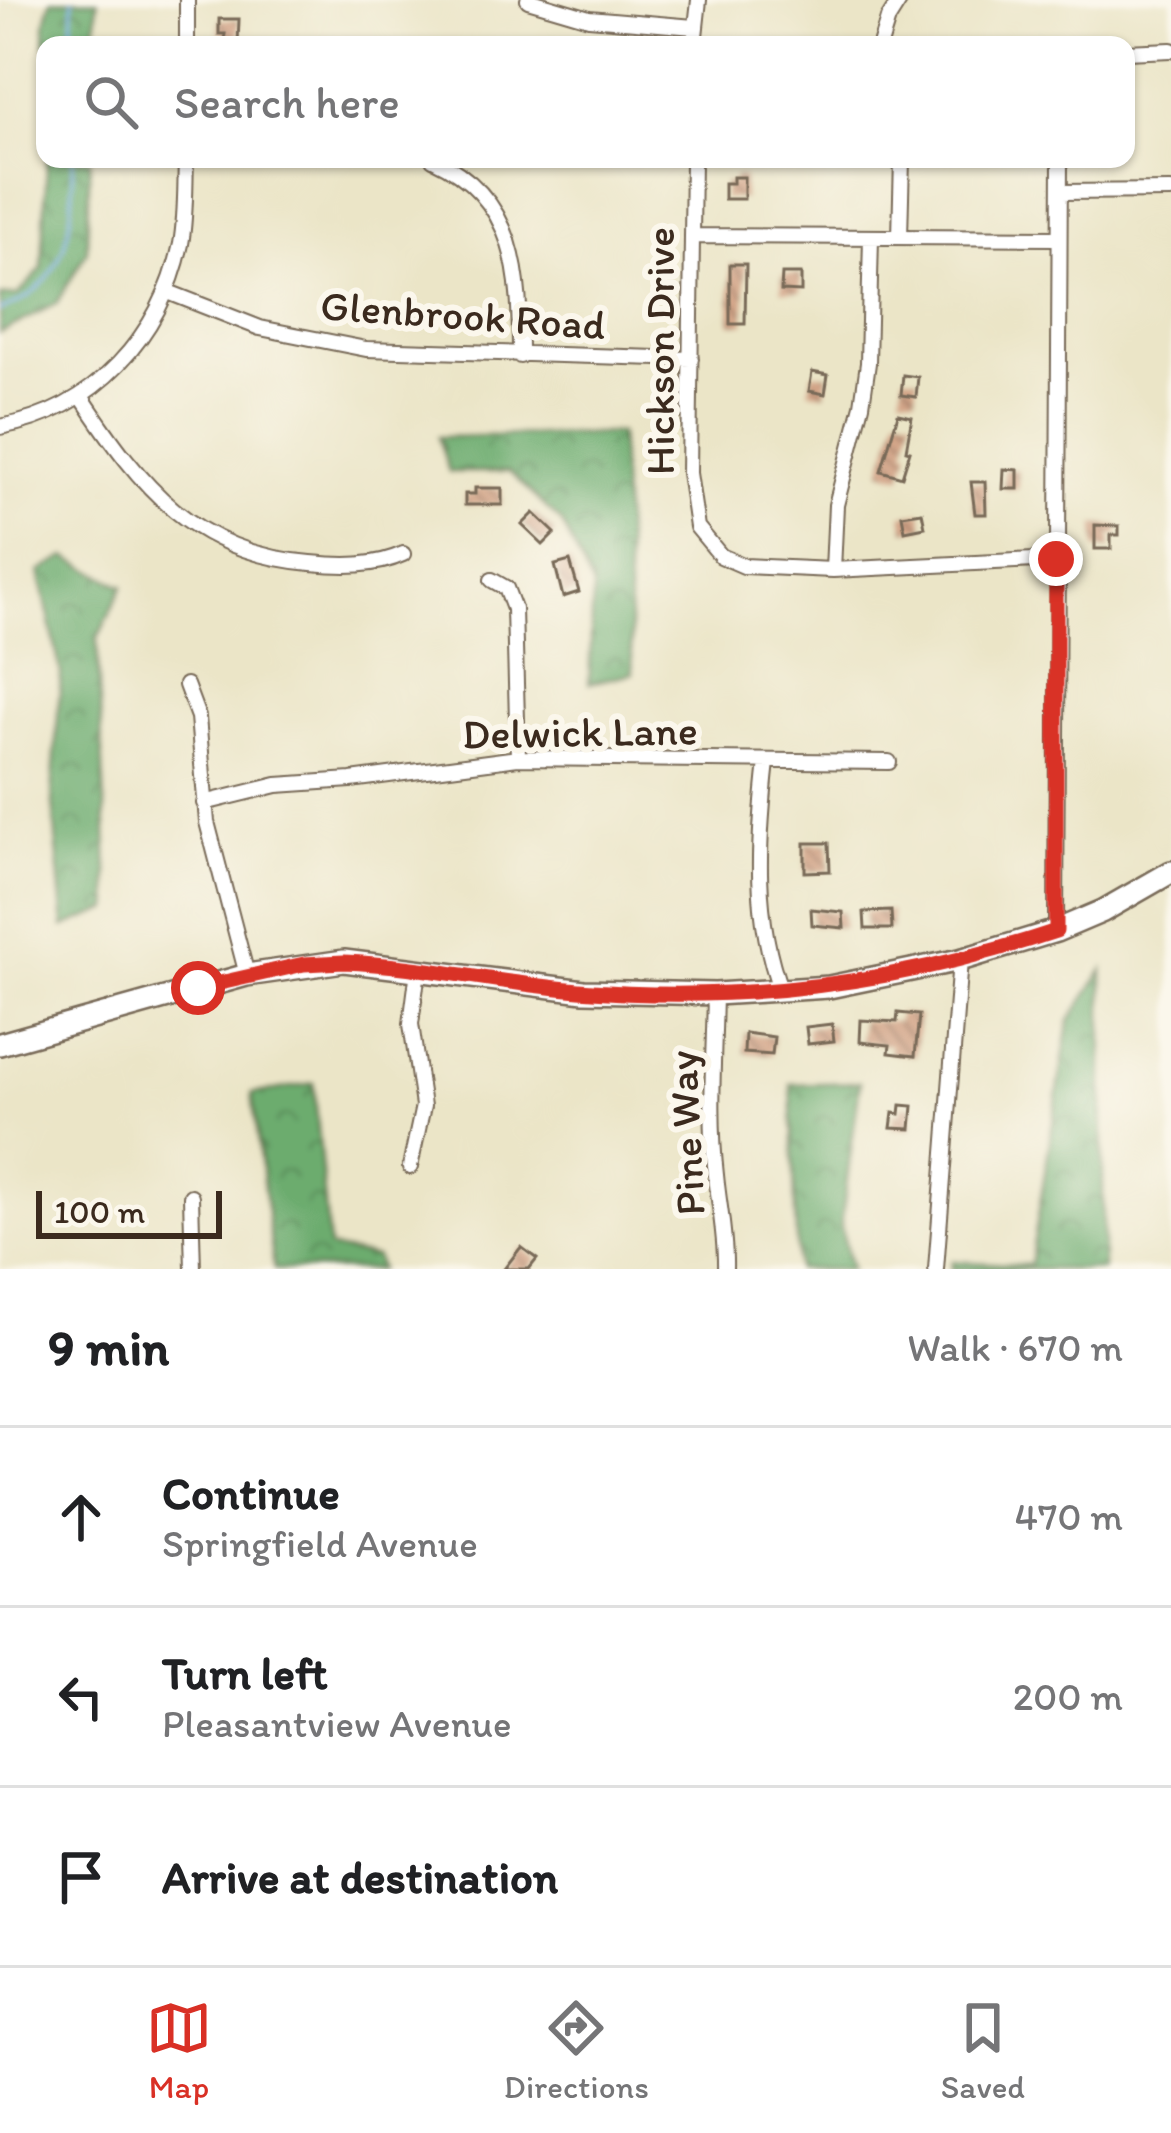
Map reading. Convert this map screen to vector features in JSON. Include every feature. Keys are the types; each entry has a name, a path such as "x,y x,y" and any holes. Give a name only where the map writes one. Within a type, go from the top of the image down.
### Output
{"main road":[{"path":"0,1044 248,975 344,962 584,991 715,994 829,987 960,960 1056,931 1103,911 1171,872"}],"street":[{"path":"187,36 188,0"},
{"path":"528,0 589,18 694,27"},
{"path":"694,36 699,0"},
{"path":"883,36 900,0"},
{"path":"1135,52 1171,50"},
{"path":"0,427 35,419 81,396 135,347 168,292 182,241 186,168"},
{"path":"448,168 480,194 512,246 520,285 520,356"},
{"name":"Hickson Drive","path":"693,168 688,472 697,527 722,556 744,566 832,570 1056,559"},
{"path":"901,237 902,168"},
{"path":"1056,931 1060,168"},
{"path":"1060,192 1171,191"},
{"path":"692,236 1058,238"},
{"path":"832,570 836,505 868,363 871,237"},
{"name":"Glenbrook Road","path":"168,292 215,314 366,349 691,359"},
{"path":"81,396 140,481 171,509 218,538 270,557 325,565 382,563 403,554"},
{"path":"492,580 506,589 514,609 518,758"},
{"path":"186,685 198,717 204,802 248,975"},
{"name":"Delwick Lane","path":"204,802 277,785 518,758 889,763"},
{"path":"767,763 758,850 761,912 781,992"},
{"path":"936,1269 960,960"},
{"path":"410,1167 422,1106 411,1024 418,970"},
{"name":"Pine Way","path":"715,994 713,1112 725,1269"},
{"path":"191,1196 193,1269"}],"green space":[{"path":"51,0 98,0 95,36 45,36"},
{"path":"47,168 90,168 87,251 57,303 0,333 0,296 18,295 42,268"},
{"path":"619,433 633,673 589,683 593,588 562,523 509,472 449,472 438,437"},
{"path":"66,557 123,586 97,640 110,909 64,927 52,793 61,673 39,572"},
{"path":"1103,970 1103,1269 951,1269 952,1261 1030,1265 1069,1022"},
{"path":"860,1082 841,1226 851,1269 797,1269 791,1084"},
{"path":"314,1083 329,1248 376,1257 380,1269 274,1269 252,1094"}],"building":[{"path":"219,19 239,19 238,36 219,34"},
{"path":"733,177 744,177 744,199 724,199 724,183 733,183"},
{"path":"730,264 746,264 745,324 730,324"},
{"path":"782,274 801,274 801,292 781,291"},
{"path":"812,372 828,375 825,394 809,391"},
{"path":"903,375 918,377 916,397 901,395"},
{"path":"898,414 912,417 906,450 910,451 902,477 881,471"},
{"path":"1004,469 1018,470 1018,489 1003,489"},
{"path":"971,482 985,482 986,514 975,514"},
{"path":"475,488 502,488 502,505 465,505 465,494 475,494"},
{"path":"922,512 925,527 905,531 902,515"},
{"path":"534,513 555,533 543,545 522,525"},
{"path":"1095,525 1119,526 1119,535 1111,535 1111,549 1095,549"},
{"path":"570,561 579,592 563,597 555,565"},
{"path":"805,843 829,843 830,871 805,872"},
{"path":"811,909 843,912 844,928 812,925"},
{"path":"891,911 892,929 865,929 864,912"},
{"path":"898,1013 919,1015 915,1056 889,1053 890,1045 860,1042 861,1020 897,1022"},
{"path":"832,1024 834,1041 808,1044 806,1027"},
{"path":"745,1033 774,1037 772,1055 744,1053"},
{"path":"901,1105 913,1106 911,1129 891,1128 893,1113 900,1114"},
{"path":"521,1247 537,1259 529,1269 504,1269"}],"waterway":[{"path":"72,36 73,0"},
{"path":"0,310 23,300 54,269 69,228 73,168"}],"route":[{"path":"198,988 304,964 344,962 584,991 781,992 897,975 1056,931 1056,559"}]}
